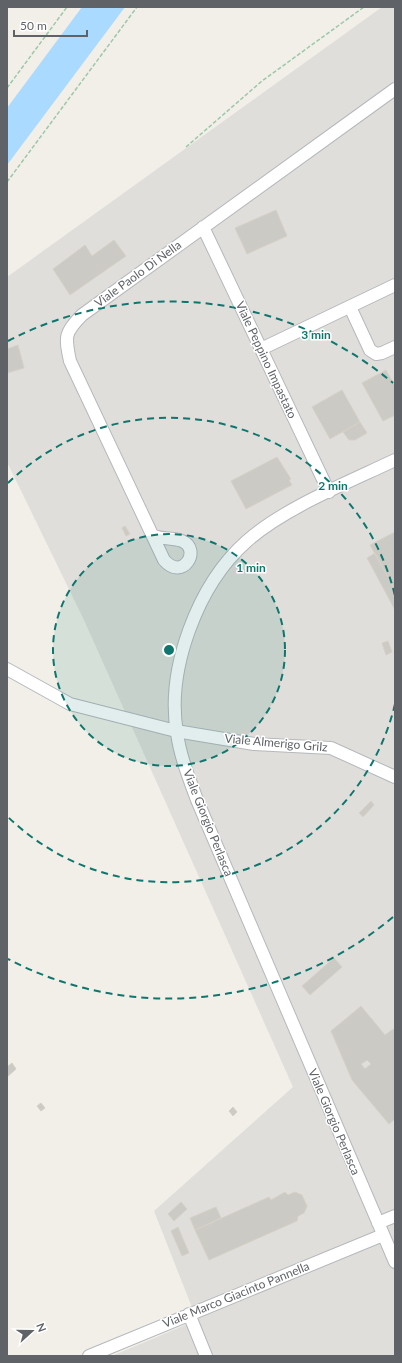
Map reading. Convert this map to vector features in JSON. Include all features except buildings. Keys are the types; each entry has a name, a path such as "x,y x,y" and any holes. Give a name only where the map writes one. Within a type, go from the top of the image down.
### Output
{"street":[{"name":"Viale Paolo Di Nella","path":"154,536 70,362 66,342 69,327 82,315 395,89"},
{"name":"Viale Peppino Impastato","path":"203,227 329,492"},
{"path":"261,350 395,285"},
{"path":"350,307 370,350 376,354 382,353 395,346"},
{"name":"Viale Giorgio Perlasca","path":"395,460 286,514 246,541 214,578 188,630 175,683 176,731 181,756 197,800 395,1262"},
{"name":"Viale Almerigo Grilz","path":"7,669 70,704 176,731 254,744 331,748 395,777"},
{"path":"378,1223 395,1216"},
{"name":"Viale Marco Giacinto Pannella","path":"89,1356 383,1235"},
{"path":"189,1314 206,1356"}],"path":[{"path":"7,88 67,7"},
{"path":"7,182 137,7"},
{"path":"186,147 262,81 364,7"}],"shaded area":[{"path":"382,7 395,7 395,1356 112,1356 197,1320 154,1211 293,1087 84,620 7,462 7,277"}],"water":[{"path":"82,7 125,7 7,165 7,108"}]}
